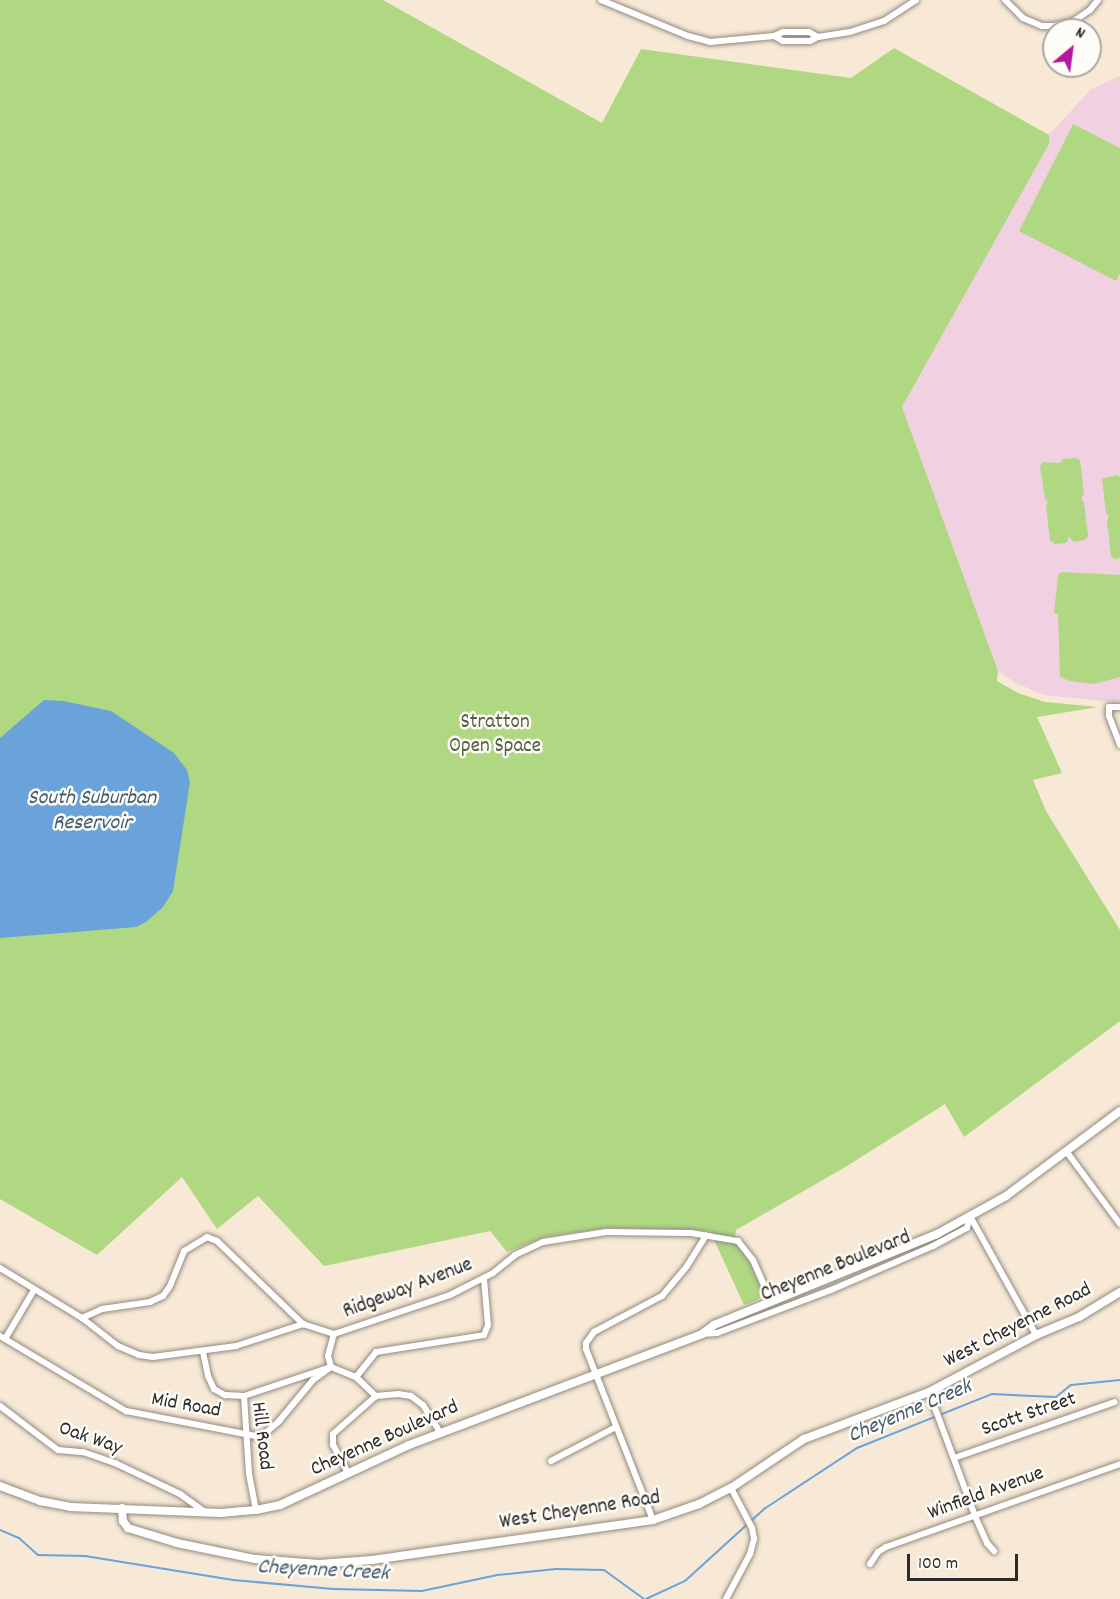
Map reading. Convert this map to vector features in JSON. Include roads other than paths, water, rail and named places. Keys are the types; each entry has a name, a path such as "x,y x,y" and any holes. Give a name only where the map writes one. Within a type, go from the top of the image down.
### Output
{"street":[{"path":"601,0 700,40 720,42 750,36 774,36 783,32 809,32 818,37 850,32 884,21 916,0"},
{"path":"1005,0 1023,18 1042,26 1054,26 1074,21 1090,10 1098,0"},
{"path":"1120,707 1109,707 1109,716 1120,745"},
{"name":"Cheyenne Boulevard","path":"0,1486 40,1501 70,1507 206,1513 256,1510 292,1500 347,1471 440,1432 702,1334 714,1325 926,1238 1006,1196 1120,1111"},
{"path":"1066,1151 1120,1224"},
{"path":"970,1216 1036,1335"},
{"name":"Cheyenne Boulevard","path":"702,1334 717,1333 831,1290 933,1246 967,1228 970,1216"},
{"name":"Ridgeway Avenue","path":"303,1324 334,1334 450,1295 484,1279 515,1255 556,1239 636,1232 706,1235 731,1239 743,1245 753,1260 771,1301"},
{"path":"653,1520 586,1349 589,1337 662,1296 687,1266 706,1235"},
{"path":"0,1268 82,1318 118,1346 139,1355 153,1357 236,1346 303,1324 213,1238 199,1239 184,1251 170,1286 157,1299 119,1305 82,1318"},
{"path":"356,1377 376,1352 484,1335 488,1325 484,1279"},
{"path":"2,1338 34,1290"},
{"name":"West Cheyenne Road","path":"122,1508 123,1521 128,1528 177,1543 255,1559 319,1564 372,1560 653,1520 699,1504 731,1488 788,1448 814,1434 929,1392 1036,1335 1079,1317 1120,1293"},
{"path":"330,1367 328,1356 334,1334"},
{"name":"Mid Road","path":"2,1338 126,1411 262,1436 313,1380 330,1367"},
{"name":"Hill Road","path":"203,1352 208,1376 214,1389 225,1395 244,1396 249,1474 256,1510"},
{"path":"244,1396 330,1367 356,1377 376,1396"},
{"path":"929,1392 975,1516 987,1543 994,1551"},
{"path":"347,1471 333,1445 333,1434 376,1396 411,1396 423,1405 440,1432"},
{"name":"Scott Street","path":"954,1458 1115,1402"},
{"name":"Oak Way","path":"0,1406 58,1450 83,1452 116,1464 180,1494 206,1513"},
{"path":"551,1461 616,1427"},
{"name":"Winfield Avenue","path":"870,1564 878,1552 886,1547 1120,1464"},
{"path":"726,1599 753,1546 754,1539 751,1526 731,1488"}],"water":[{"name":"South Suburban Reservoir","path":"44,700 63,701 111,711 174,753 187,770 190,782 173,891 163,907 146,922 136,927 0,938 0,738"}],"waterway":[{"name":"Cheyenne Creek","path":"646,1599 685,1581 764,1509 857,1448 992,1394 1056,1397 1071,1385 1120,1380"},
{"name":"Cheyenne Creek","path":"0,1530 19,1538 38,1555 85,1556 233,1580 334,1589 422,1591 497,1575 556,1569 604,1570 644,1599"}],"park label":[{"name":"Stratton Open Space","path":"495,735"}]}
